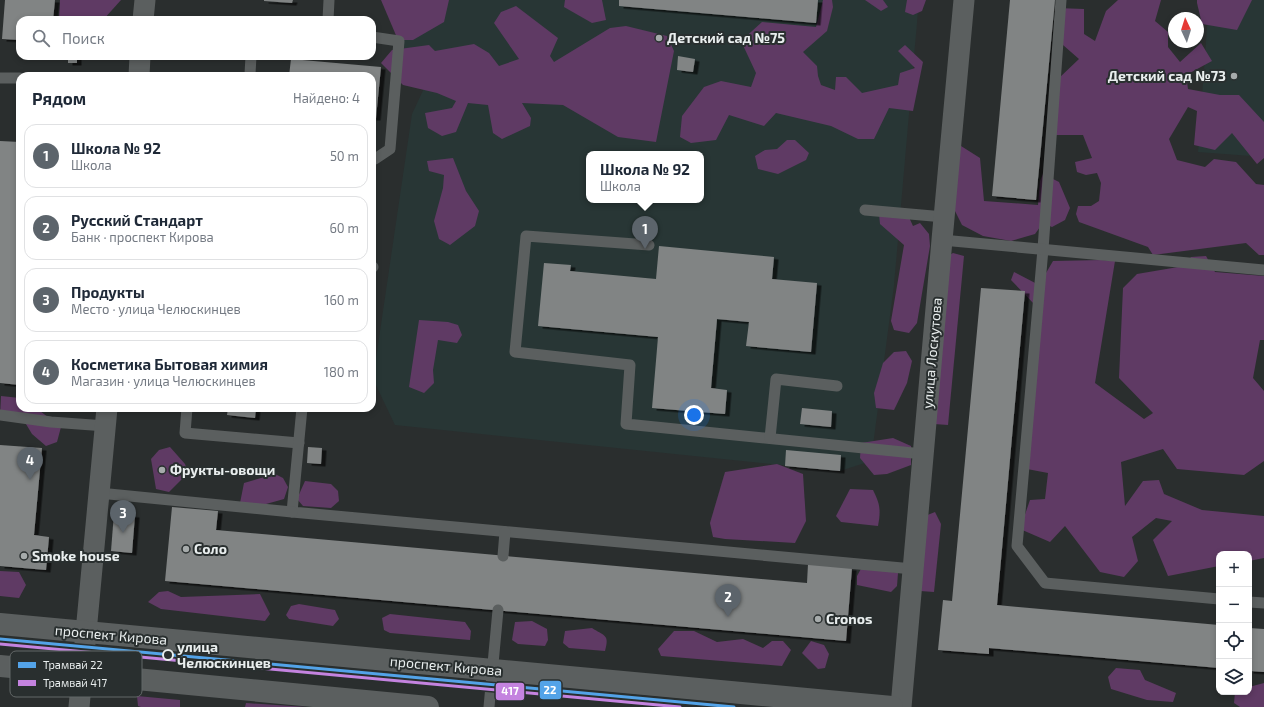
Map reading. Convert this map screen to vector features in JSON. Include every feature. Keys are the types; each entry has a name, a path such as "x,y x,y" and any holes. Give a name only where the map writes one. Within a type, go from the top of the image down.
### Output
{"street":[{"path":"143,16 145,0"},
{"name":"улица Лоскутова","path":"901,707 964,0"},
{"path":"138,72 140,60"},
{"path":"84,651 107,417"},
{"name":"проспект Кирова","path":"0,624 892,707"},
{"path":"0,666 10,667"},
{"path":"142,680 428,707"},
{"path":"80,707 81,697"}],"lane":[{"path":"328,16 329,0"},
{"path":"1061,0 1043,249 1017,546 1045,583 1216,599"},
{"path":"376,37 398,40 390,148 376,157"},
{"path":"250,72 251,60"},
{"path":"0,78 16,78"},
{"path":"865,210 944,217"},
{"path":"649,246 526,236 515,352 630,365 626,424 923,454"},
{"path":"942,240 1264,270"},
{"path":"770,438 776,379 837,386"},
{"path":"187,412 185,433 299,443"},
{"path":"292,512 302,412"},
{"path":"0,415 51,422 107,417"},
{"path":"99,493 913,569"},
{"path":"503,556 505,532"},
{"path":"1252,602 1264,603"},
{"path":"489,707 498,610"}],"shaded area":[{"path":"60,0 121,0 107,16 59,16"},
{"path":"381,0 449,0 444,22 413,40 398,40"},
{"path":"407,0 919,0 894,285 871,461 840,471 395,425 376,385 376,359 412,114 427,82 399,77"},
{"path":"565,0 602,0 606,20 592,23 564,7"},
{"path":"823,0 832,0 833,7 827,31 803,52 817,66 821,85 835,90 836,77 846,77 862,93 898,85 900,73 915,68 898,51 905,45 923,62 913,111 889,108 874,139 858,139 831,126 776,113 764,126 729,115 716,140 691,143 680,137 682,116 704,87 721,81 751,87 756,73 741,41 762,22 816,27"},
{"path":"865,0 883,0 888,7 881,11"},
{"path":"907,0 926,0 922,11 913,15 905,12"},
{"path":"1118,0 1161,0 1155,21 1168,32 1168,48 1180,62 1195,48 1204,48 1212,61 1186,75 1188,89 1220,95 1239,95 1264,122 1264,158 1257,164 1232,133 1215,150 1194,145 1197,111 1188,107 1169,139 1177,160 1205,167 1214,159 1236,162 1256,184 1264,185 1264,255 1259,255 1246,243 1153,255 1148,247 1079,222 1076,214 1078,206 1091,206 1099,201 1101,183 1097,173 1086,175 1077,172 1075,162 1092,158 1083,135 1056,135 1058,79 1079,59 1055,38 1057,8 1084,9 1084,34 1095,41 1106,11"},
{"path":"1197,0 1252,0 1237,30 1204,24 1204,12 1199,12"},
{"name":"Детский сад №73","path":"1209,0 1264,0 1264,157 1198,152"},
{"path":"516,6 558,38 550,56 554,62 610,28 626,26 667,36 674,51 656,142 618,137 563,105 522,103 531,118 530,126 502,139 493,133 488,105 468,103 456,132 442,136 428,128 425,113 452,108 456,101 437,93 403,85 381,63 392,50 429,45 435,51 474,44 489,53 499,66 519,59 494,23 501,12"},
{"path":"787,140 795,140 809,153 806,160 778,174 758,169 755,156 765,150 777,149"},
{"path":"961,146 980,158 984,201 1038,205 1040,181 1043,174 1059,182 1070,208 1065,220 1052,227 1043,223 1035,234 1011,241 983,236 962,225 952,205 952,163"},
{"path":"453,158 466,191 479,211 475,226 450,245 439,239 434,221 443,188 444,175 429,171 427,161"},
{"path":"907,213 913,226 920,223 929,234 930,246 917,323 909,333 894,330 891,321 904,245 880,224 879,214"},
{"path":"953,253 964,256 948,425 934,424 948,256"},
{"path":"1206,256 1215,272 1264,276 1264,340 1260,340 1253,378 1264,391 1264,461 1244,475 1177,469 1163,449 1121,462 1125,506 1143,481 1159,480 1164,494 1202,510 1264,516 1264,558 1252,560 1252,551 1216,551 1216,567 1168,576 1153,540 1172,521 1156,518 1132,537 1138,561 1124,577 1100,572 1065,526 1050,542 1020,529 1030,500 1045,499 1048,473 1027,469 1035,305 1011,280 1014,272 1039,285 1053,261 1115,261 1095,383 1144,419 1153,413 1119,378 1123,288 1137,274 1184,266 1191,257"},
{"path":"419,320 448,322 458,325 462,335 457,343 438,340 433,370 434,383 424,393 409,387"},
{"path":"906,351 912,361 907,383 894,410 876,408 874,393 883,363 894,352"},
{"path":"1,396 16,398 16,412 41,412 61,427 57,442 46,446 32,434 20,414 0,417"},
{"path":"893,438 911,446 911,465 887,474 874,475 860,458 861,443"},
{"path":"170,447 185,464 188,473 169,492 156,489 151,459 159,450"},
{"path":"777,464 803,474 806,521 795,543 713,537 710,523 725,472"},
{"path":"275,474 283,478 288,487 284,499 259,506 240,503 244,483"},
{"path":"305,481 331,484 338,491 339,501 331,508 303,506 297,499"},
{"path":"850,489 873,490 879,507 878,526 841,522 836,516"},
{"path":"935,512 941,524 934,592 920,591 925,516"},
{"path":"862,567 898,573 897,586 891,592 857,585 857,576"},
{"path":"0,571 19,572 26,585 19,598 0,596"},
{"path":"168,591 181,597 260,594 270,614 265,621 161,609 148,602 159,592"},
{"path":"299,604 335,610 339,619 333,626 289,619 286,615 291,606"},
{"path":"390,614 465,622 471,631 470,640 390,633 384,630 382,618"},
{"path":"532,621 547,629 548,640 545,646 518,644 512,640 515,622"},
{"path":"592,628 605,636 607,641 605,651 569,648 563,643 565,631"},
{"path":"674,631 694,631 717,642 743,639 763,648 772,641 783,641 791,650 782,666 661,656 658,649"},
{"path":"811,641 824,645 829,654 825,668 818,669 802,653"},
{"path":"1116,668 1140,670 1145,680 1176,693 1173,702 1147,700 1111,689 1108,677"},
{"path":"1264,683 1264,707 1240,707 1234,703 1235,695 1252,695 1252,686"},
{"path":"137,697 180,700 180,707 138,706"},
{"path":"246,703 306,707 245,707"}],"building":[{"path":"5,0 55,0 53,16 16,16 16,40 2,39"},
{"path":"264,0 293,0 292,3"},
{"path":"619,0 818,0 816,23 619,6"},
{"path":"1010,0 1055,0 1036,200 992,196"},
{"path":"678,56 695,59 693,72 677,70"},
{"path":"68,60 77,60 77,63 68,63"},
{"path":"291,60 381,67 376,118 376,72 289,72"},
{"path":"0,141 16,142 16,385 0,383"},
{"path":"659,246 774,257 772,279 817,283 811,352 746,346 749,322 717,319 711,388 727,390 725,414 652,408 658,337 538,326 544,263 571,265 570,271 656,279"},
{"path":"981,288 1025,291 997,605 1216,625 1216,668 989,648 989,654 938,650 943,600 952,601"},
{"path":"802,408 832,411 831,427 800,424"},
{"path":"227,412 256,412 255,418 227,415"},
{"path":"0,445 42,448 34,535 49,537 46,570 0,566"},
{"path":"308,447 322,448 321,464 307,463"},
{"path":"786,450 841,455 840,471 785,466"},
{"path":"172,507 218,511 216,530 807,583 808,564 852,568 846,641 165,581"},
{"path":"114,513 135,515 132,553 111,551"},
{"path":"1252,628 1264,629 1264,672 1252,671"}],"tram line":[{"name":"22","path":"0,639 130,651"},
{"name":"417","path":"0,644 76,651"},
{"name":"22","path":"142,652 734,707"},
{"name":"417","path":"142,657 680,707"}],"place":[{"name":"Детский сад №75","path":"659,38"},
{"name":"Детский сад №73","path":"1234,76"},
{"name":"Школа № 92","path":"645,249"},
{"name":"Фрукты-овощи","path":"162,470"},
{"name":"Косметика Бытовая химия","path":"30,480"},
{"name":"Продукты","path":"123,533"},
{"name":"Соло","path":"186,549"},
{"name":"Smoke house","path":"24,556"},
{"name":"Русский Стандарт","path":"728,617"},
{"name":"Cronos","path":"818,619"},
{"name":"улица Челюскинцев","path":"168,655"}]}
